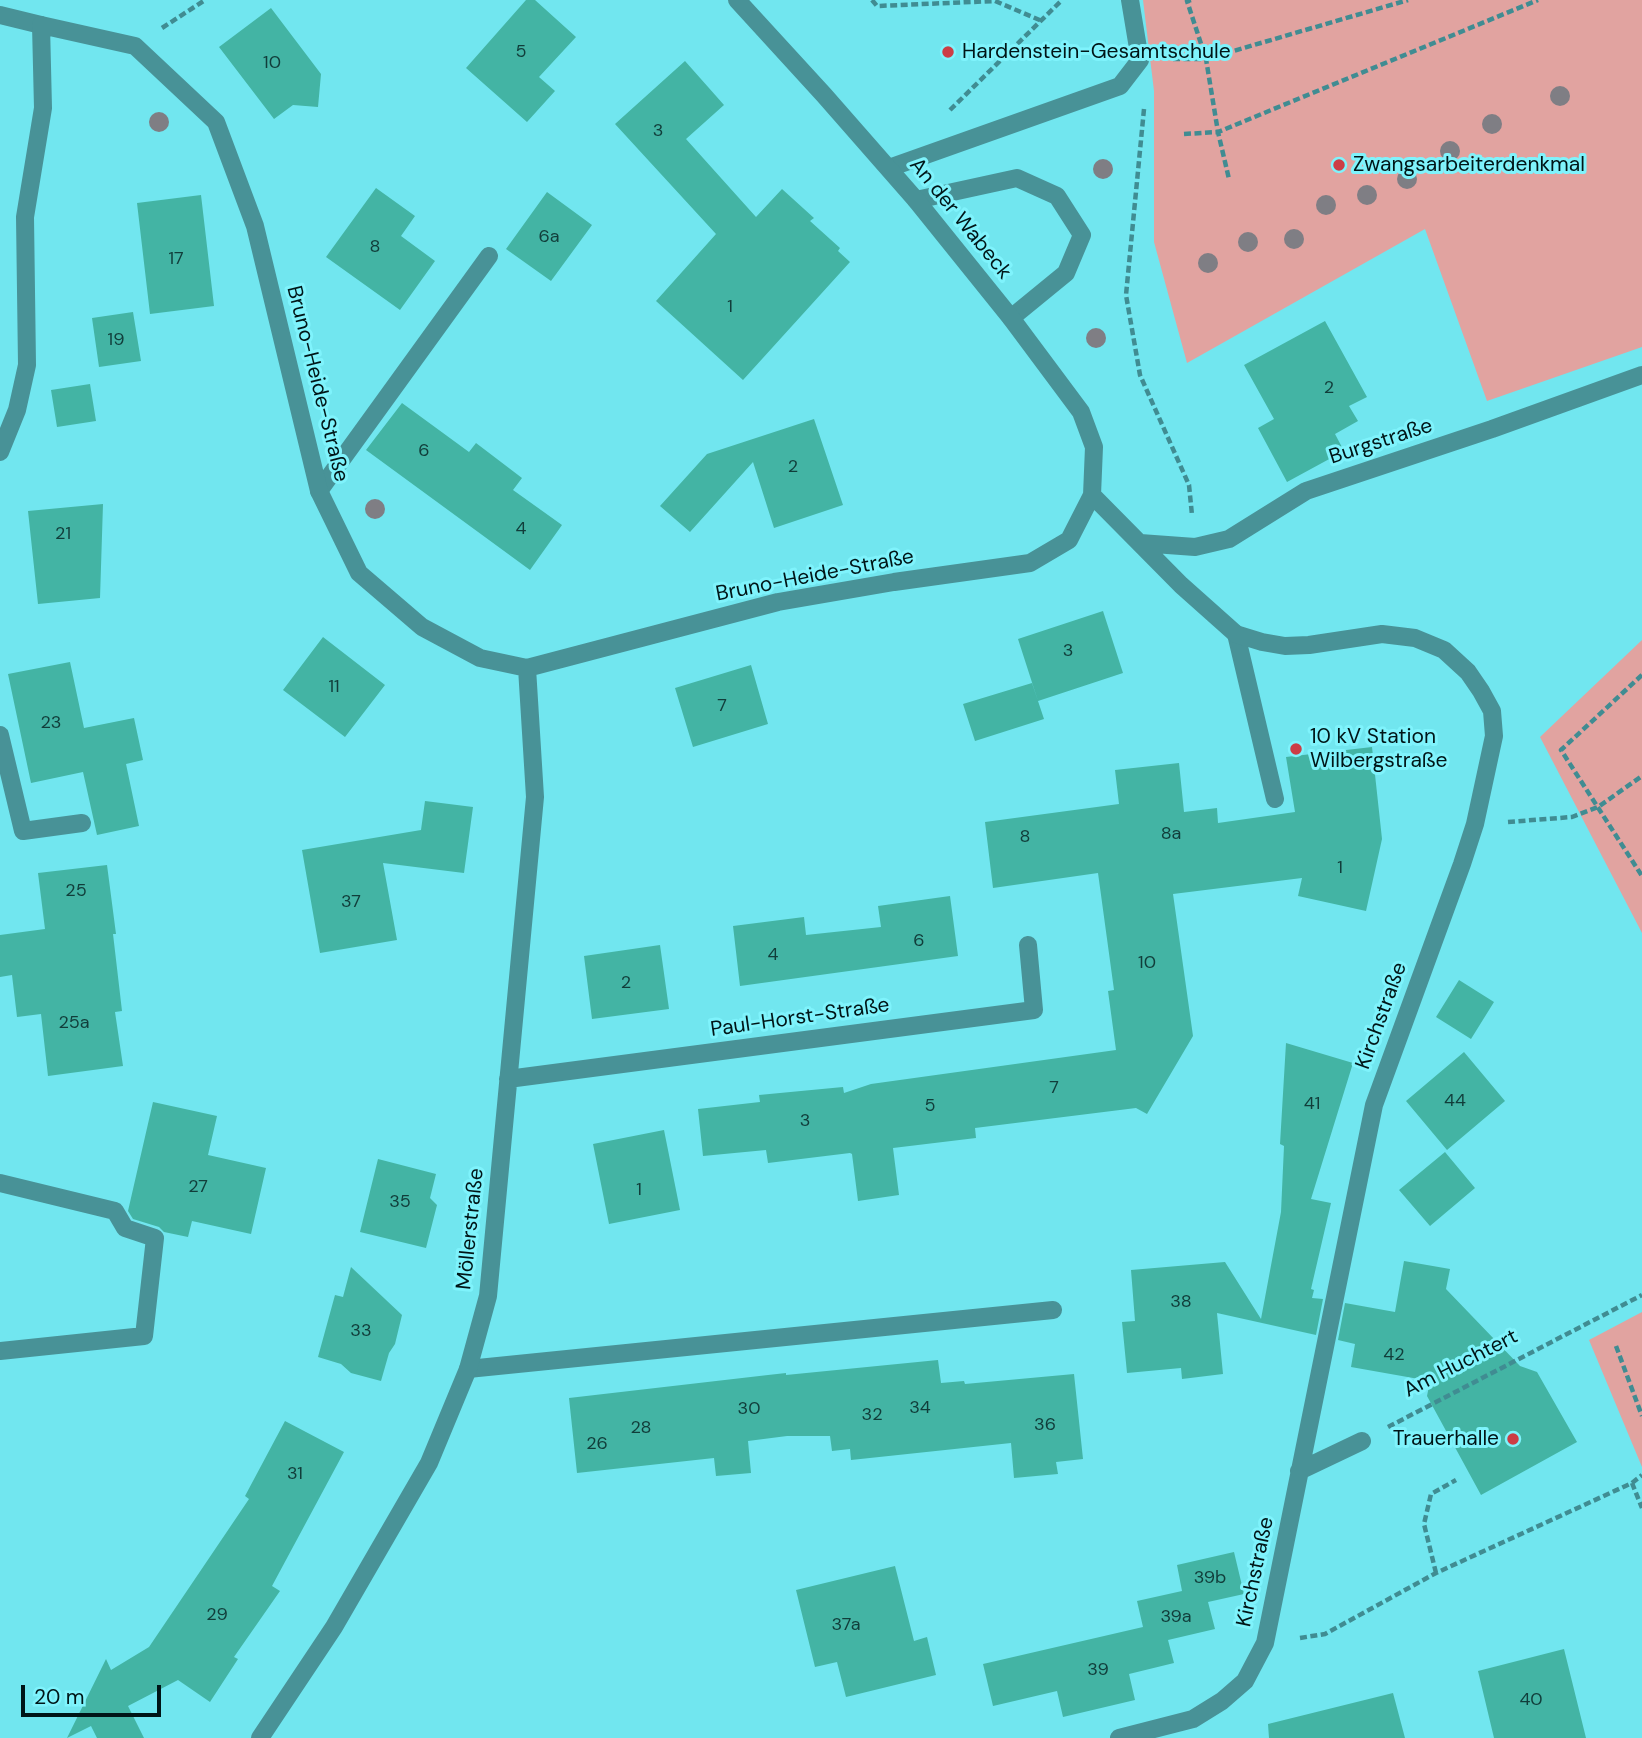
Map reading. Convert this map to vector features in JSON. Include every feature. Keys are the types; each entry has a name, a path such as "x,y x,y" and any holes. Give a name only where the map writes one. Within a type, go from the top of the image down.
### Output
{"street":[{"name":"An der Wabeck","path":"737,0 916,200 1081,412 1094,447 1092,495"},
{"path":"888,168 1120,86 1140,60 1130,0"},
{"path":"0,15 135,46"},
{"path":"0,452 17,410 27,365 24,217 43,108 41,25"},
{"name":"Bruno-Heide-Straße","path":"135,46 216,122 255,226 319,491 359,573 422,627 480,658 527,668 778,602 1030,563 1069,540 1092,495"},
{"path":"916,200 1017,178 1057,196 1082,235 1066,274 1010,318"},
{"path":"319,491 489,256"},
{"name":"Burgstraße","path":"1140,543 1195,547 1229,539 1306,491 1642,376"},
{"name":"Kirchstraße","path":"1092,495 1181,585 1236,634 1285,646 1382,634 1415,638 1444,650 1468,672 1492,711 1494,736 1475,824 1374,1105 1265,1643 1245,1681 1222,1702 1193,1718 1119,1738"},
{"path":"1236,634 1275,799"},
{"name":"Möllerstraße","path":"260,1738 334,1627 429,1463 468,1369 488,1296 535,797 527,668"},
{"path":"0,735 23,831 82,823"},
{"name":"Paul-Horst-Straße","path":"508,1079 1034,1010 1028,945"},
{"path":"0,1183 115,1211 125,1228 155,1238 144,1336 0,1351"},
{"path":"468,1369 1053,1310"},
{"path":"1299,1471 1362,1441"}],"path":[{"path":"135,46 205,0"},
{"path":"872,0 877,6 995,1 1042,21"},
{"path":"1002,61 1062,0"},
{"path":"1191,0 1187,1 1206,59 1229,179"},
{"path":"1195,547 1189,485 1140,375 1126,295 1144,111 1140,60 1206,59 1408,0"},
{"path":"1184,134 1218,132 1534,1"},
{"path":"1642,675 1561,750 1642,876"},
{"path":"1475,824 1573,817 1598,807 1642,776"},
{"name":"Am Huchtert","path":"1362,1441 1642,1295"},
{"path":"1616,1346 1642,1416"},
{"path":"1265,1643 1325,1634 1436,1573 1632,1483 1642,1475"},
{"path":"1436,1573 1424,1524 1431,1494 1456,1479"},
{"path":"1632,1483 1642,1508"}],"shaded area":[{"path":"1143,0 1642,0 1642,347 1487,401 1425,229 1187,363 1154,242 1154,91"},
{"path":"1642,640 1642,933 1540,737"},
{"path":"1642,1312 1642,1467 1589,1340"}],"building":[{"path":"526,0 535,0 576,37 539,77 555,91 527,122 466,68"},
{"path":"271,8 321,74 318,107 293,105 274,119 219,47"},
{"path":"685,61 724,105 686,139 756,217 782,189 814,218 810,221 840,248 838,251 850,262 743,380 656,301 716,234 615,124"},
{"path":"376,188 415,216 401,236 435,261 400,310 326,257"},
{"path":"547,192 592,225 551,281 506,249"},
{"path":"201,195 214,306 150,314 137,203"},
{"path":"133,312 141,361 99,367 92,318"},
{"path":"1325,321 1367,397 1349,406 1358,421 1335,434 1344,451 1287,482 1258,428 1274,419 1244,365"},
{"path":"90,384 96,421 57,427 51,390"},
{"path":"402,403 469,452 476,443 522,478 513,490 562,525 530,570 366,450"},
{"path":"814,419 843,505 774,528 753,462 690,532 660,506 707,454"},
{"path":"103,504 100,598 38,604 28,511"},
{"path":"1103,611 1123,673 1038,701 1018,639"},
{"path":"323,637 385,685 345,737 283,690"},
{"path":"70,662 84,728 134,718 143,760 126,764 139,826 97,835 83,772 31,783 8,674"},
{"path":"751,665 768,724 693,747 675,688"},
{"path":"1032,683 1044,719 975,741 963,704"},
{"path":"1372,747 1382,839 1366,911 1298,896 1302,878 1173,894 1193,1036 1147,1114 1136,1108 975,1128 976,1138 893,1148 899,1195 858,1201 850,1153 768,1163 766,1150 703,1156 698,1109 760,1102 759,1095 843,1087 844,1093 871,1084 1116,1050 1108,991 1114,990 1098,873 993,888 985,822 1119,804 1115,770 1179,763 1184,812 1217,808 1218,823 1295,812 1286,757"},
{"path":"425,801 473,807 464,873 383,863 397,940 320,953 302,850 421,830"},
{"path":"107,865 122,1011 115,1012 123,1066 48,1076 41,1014 17,1017 12,975 0,977 0,935 45,929 38,873"},
{"path":"950,896 958,956 740,986 733,926 804,917 806,935 881,927 878,906"},
{"path":"660,945 669,1009 592,1019 584,956"},
{"path":"1459,980 1494,1002 1471,1039 1436,1017"},
{"path":"1286,1043 1353,1063 1311,1199 1331,1203 1311,1289 1314,1290 1312,1298 1323,1299 1316,1335 1217,1313 1223,1374 1182,1379 1181,1368 1127,1373 1122,1322 1135,1321 1131,1270 1225,1262 1261,1319 1281,1212 1284,1146 1280,1144"},
{"path":"1464,1052 1505,1101 1447,1150 1406,1101"},
{"path":"153,1102 217,1116 208,1155 266,1168 251,1234 192,1221 188,1237 164,1232 159,1227 133,1219 128,1211"},
{"path":"664,1130 680,1210 609,1224 593,1144"},
{"path":"1445,1152 1475,1188 1430,1226 1399,1190"},
{"path":"378,1159 436,1174 430,1198 437,1205 426,1248 360,1232"},
{"path":"1404,1261 1450,1269 1446,1289 1520,1366 1537,1372 1577,1442 1481,1495 1427,1396 1430,1381 1351,1367 1355,1344 1338,1340 1345,1303 1395,1312"},
{"path":"351,1267 402,1315 395,1344 389,1353 381,1381 351,1373 341,1364 318,1357 335,1295 343,1297"},
{"path":"938,1360 941,1383 964,1381 965,1384 1074,1374 1083,1459 1056,1462 1058,1474 1014,1478 1011,1443 851,1460 850,1449 832,1451 830,1436 787,1436 748,1441 751,1473 716,1476 714,1458 577,1473 569,1398 786,1373"},
{"path":"285,1421 344,1452 272,1586 280,1591 234,1657 238,1659 210,1702 178,1680 128,1706 144,1738 97,1738 91,1726 67,1738 106,1659 111,1670 149,1647 249,1499 245,1496"},
{"path":"1234,1552 1244,1594 1208,1602 1215,1629 1168,1640 1174,1663 1129,1674 1135,1700 1063,1717 1057,1691 993,1706 983,1664 1143,1627 1137,1601 1182,1591 1177,1565"},
{"path":"895,1566 914,1641 927,1637 936,1675 846,1697 837,1662 815,1667 796,1590"},
{"path":"1564,1649 1586,1738 1494,1738 1478,1671"},
{"path":"1393,1693 1405,1738 1269,1738 1268,1724"}],"place":[{"name":"Hardenstein-Gesamtschule","path":"948,52"},
{"name":"Zwangsarbeiterdenkmal","path":"1339,165"},
{"name":"10 kV Station Wilbergstraße","path":"1296,749"},
{"name":"Trauerhalle","path":"1513,1439"}]}
